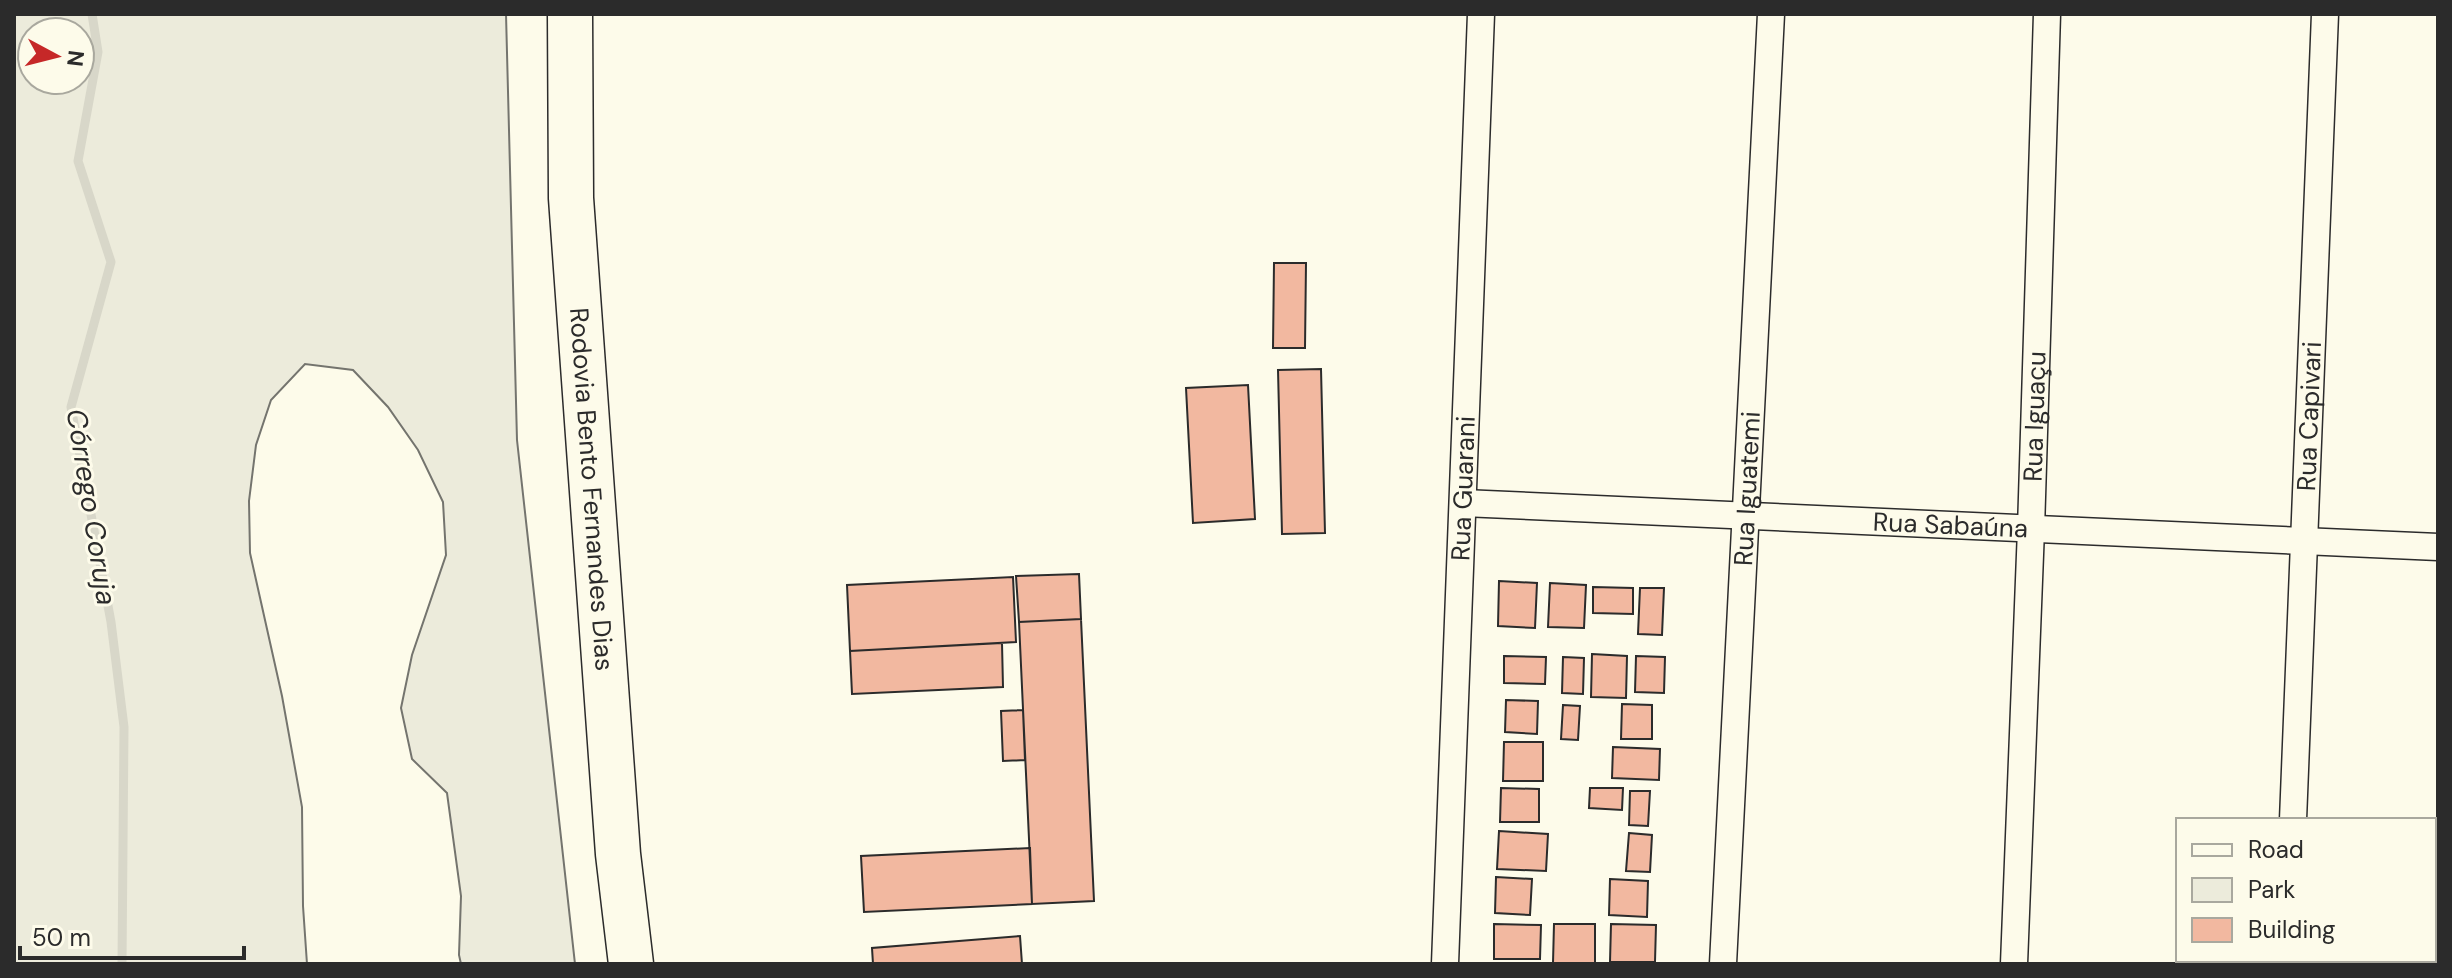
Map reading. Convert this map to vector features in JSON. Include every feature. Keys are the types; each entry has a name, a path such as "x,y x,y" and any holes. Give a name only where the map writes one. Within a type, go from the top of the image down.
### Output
{"highway":[{"name":"Rodovia Bento Fernandes Dias","path":"570,14 571,198 618,854 631,964"}],"street":[{"name":"Rua Guarani","path":"1445,964 1481,14"},
{"name":"Rua Iguatemi","path":"1723,964 1771,14"},
{"name":"Rua Iguaçu","path":"2014,964 2047,14"},
{"name":"Rua Capivari","path":"2293,818 2325,14"},
{"name":"Rua Sabaúna","path":"1463,503 2438,547"}],"green space":[{"path":"14,14 506,14 517,440 575,964 461,964 461,896 447,793 412,759 401,708 412,655 446,555 443,502 418,450 388,407 353,370 305,364 271,400 256,445 249,501 250,553 282,696 302,807 307,964 14,964"}],"building":[{"path":"1274,263 1306,263 1305,348 1273,348"},
{"path":"1321,369 1325,533 1282,534 1278,370"},
{"path":"1248,385 1255,519 1193,523 1186,388"},
{"path":"1079,574 1081,619 1019,622 1016,576"},
{"path":"1013,577 1016,642 850,651 847,585"},
{"path":"1499,581 1537,583 1535,628 1498,626"},
{"path":"1550,583 1586,585 1584,628 1548,627"},
{"path":"1593,587 1633,588 1633,614 1593,613"},
{"path":"1640,588 1664,588 1662,635 1638,634"},
{"path":"1081,619 1094,901 1032,904 1019,622"},
{"path":"1002,643 1003,687 852,694 850,651"},
{"path":"1592,654 1627,656 1626,698 1591,697"},
{"path":"1504,656 1546,657 1545,684 1504,683"},
{"path":"1636,656 1665,657 1664,693 1635,692"},
{"path":"1563,657 1584,658 1583,694 1562,693"},
{"path":"1506,700 1538,701 1537,734 1505,732"},
{"path":"1622,704 1652,705 1652,739 1621,739"},
{"path":"1563,705 1580,706 1578,740 1561,739"},
{"path":"1023,710 1025,760 1003,761 1001,711"},
{"path":"1504,742 1543,742 1543,781 1503,781"},
{"path":"1613,747 1660,749 1659,780 1612,778"},
{"path":"1501,788 1539,789 1539,822 1500,822"},
{"path":"1590,788 1623,788 1622,810 1589,808"},
{"path":"1630,791 1650,791 1648,826 1629,825"},
{"path":"1499,831 1548,834 1546,871 1497,869"},
{"path":"1629,833 1652,835 1650,872 1626,871"},
{"path":"1030,848 1032,904 864,912 861,856"},
{"path":"1496,877 1532,879 1530,915 1495,913"},
{"path":"1610,879 1648,881 1647,917 1609,915"},
{"path":"1494,924 1541,925 1540,959 1494,959"},
{"path":"1554,924 1595,924 1595,963 1553,963"},
{"path":"1611,924 1656,925 1655,962 1610,962"},
{"path":"1020,936 1022,964 873,964 872,948"}],"waterway":[{"name":"Córrego Coruja","path":"92,14 98,52 78,161 111,262 71,407 111,622 124,727 122,964"}]}
